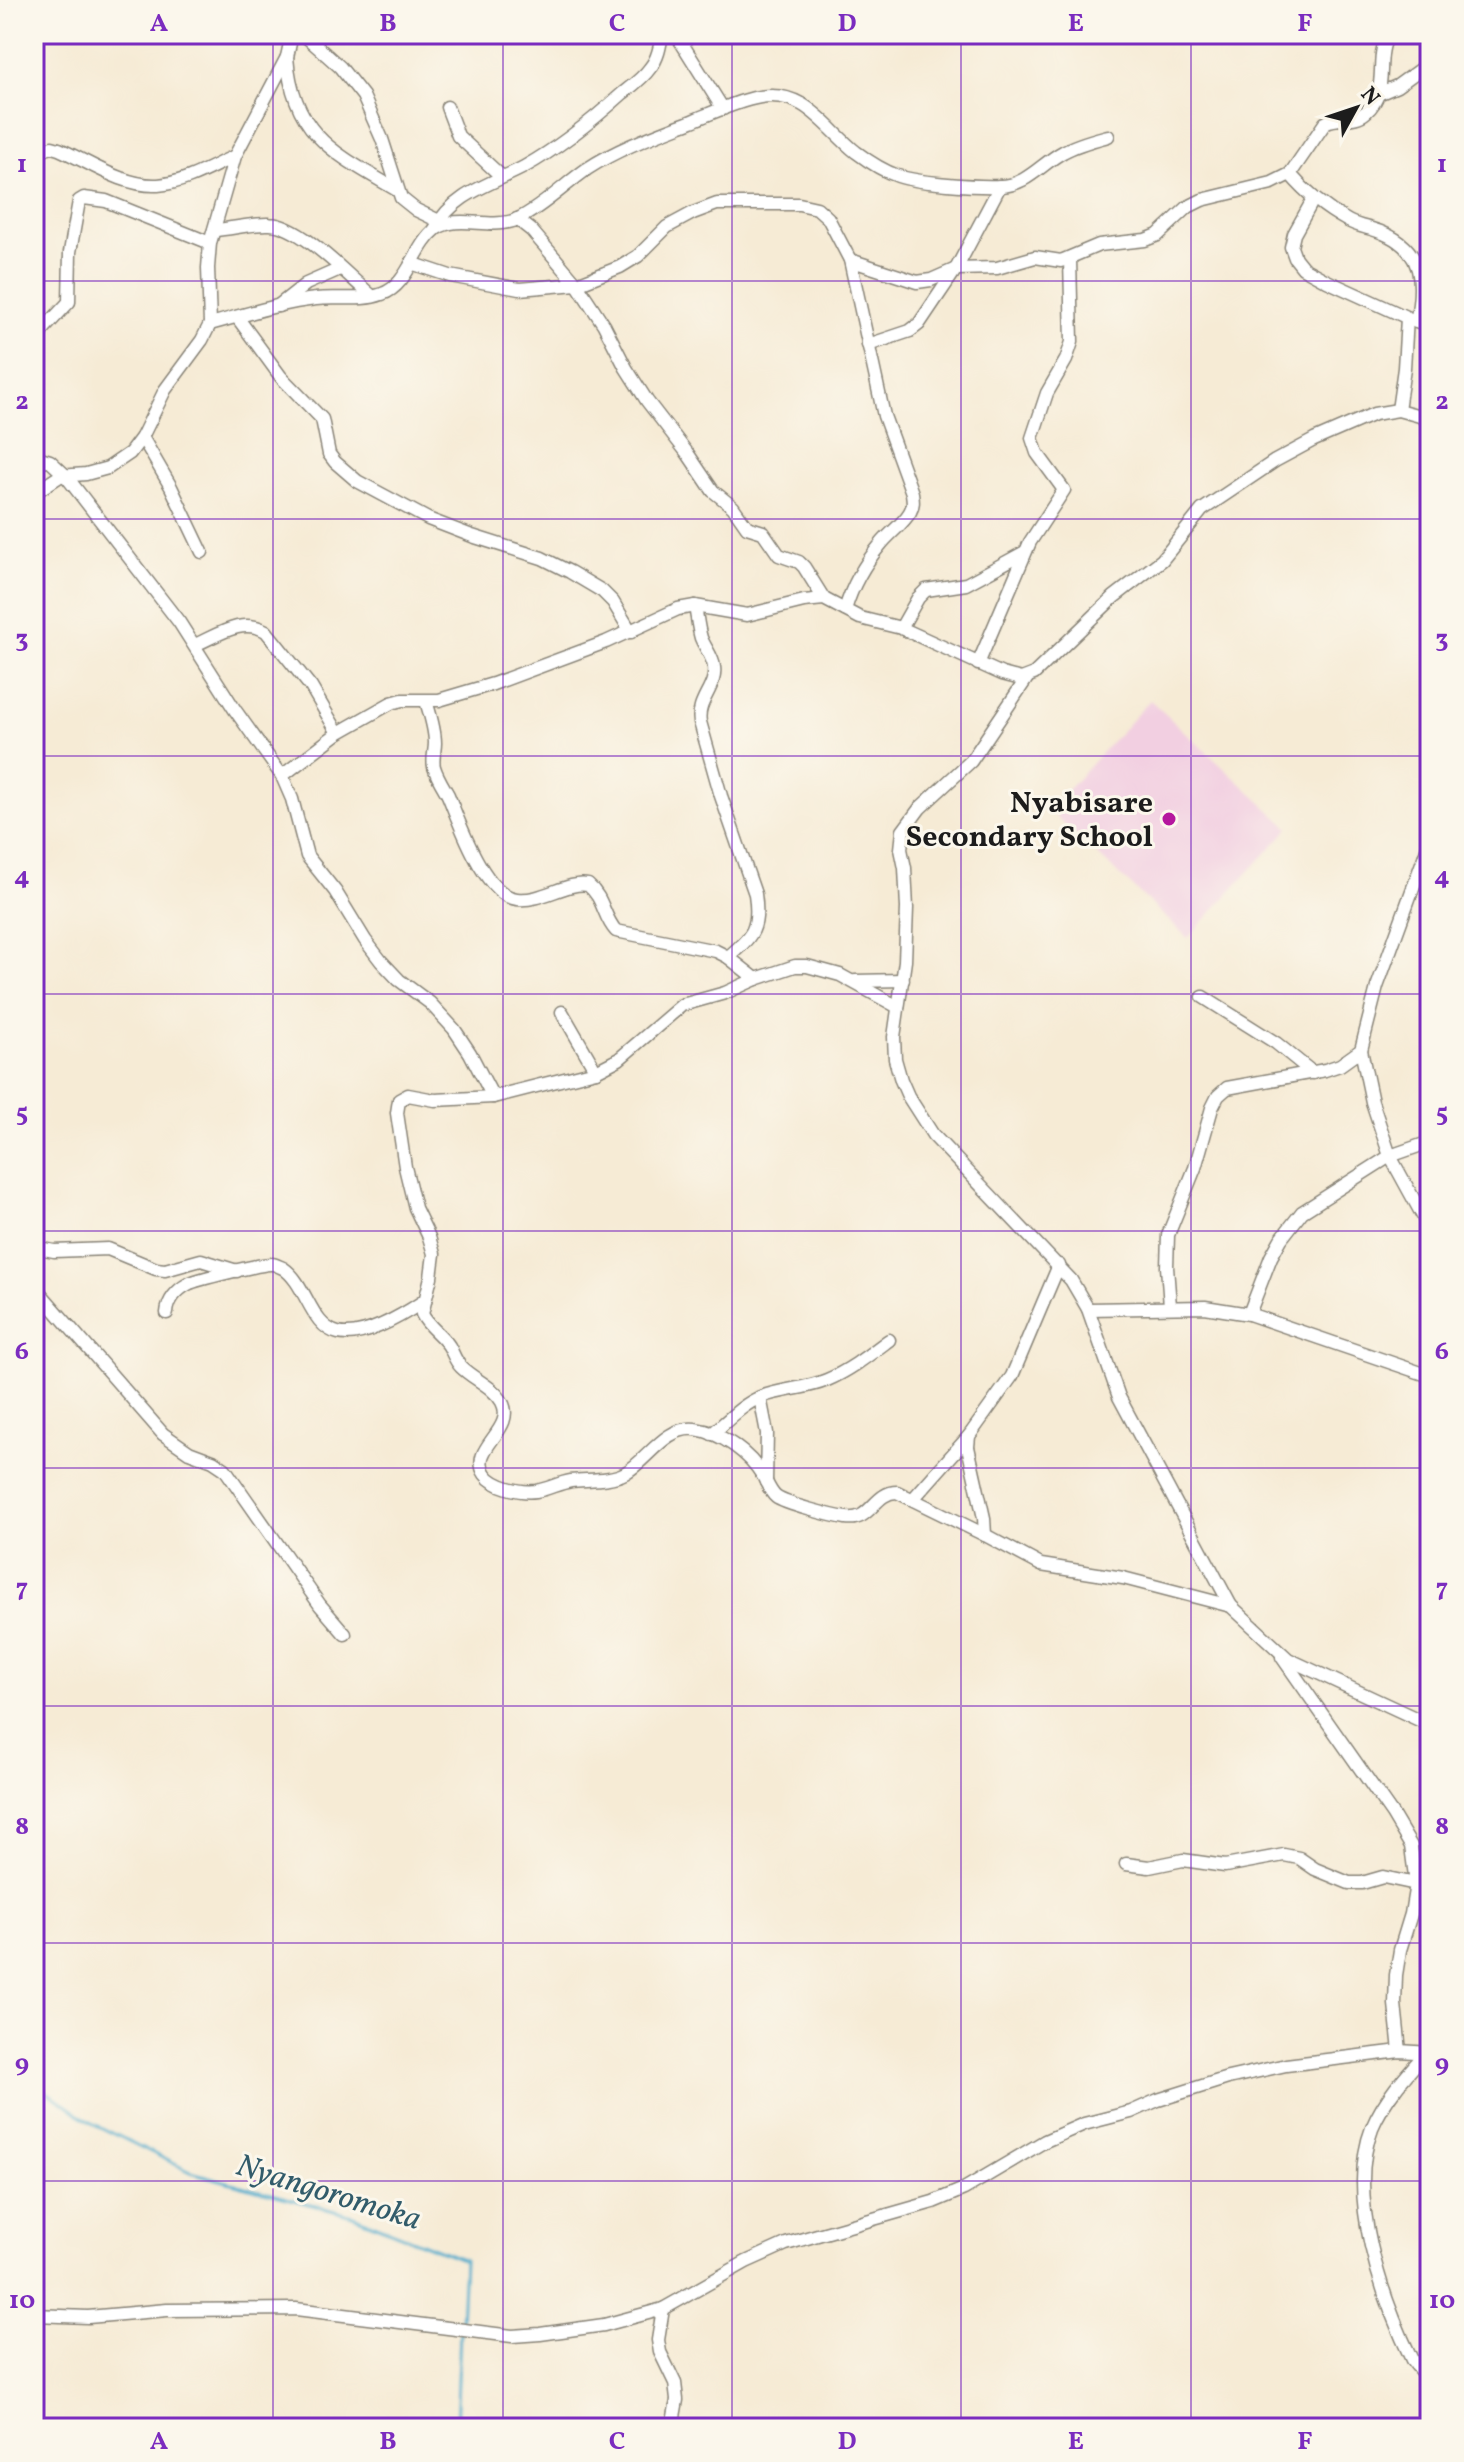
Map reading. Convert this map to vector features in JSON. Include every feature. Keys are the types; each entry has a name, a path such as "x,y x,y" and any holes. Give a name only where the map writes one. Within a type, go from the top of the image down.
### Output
{"street":[{"path":"34,493 60,476 108,468 130,453 142,437 165,390 202,340 210,324 208,268 212,237 235,156 287,57 292,34"},
{"path":"303,34 340,67 363,96 382,139 397,190 408,205 437,225 456,221 495,224 517,219 616,153 723,109 762,97 779,96 807,106 855,151 898,176 928,181 1012,185 1026,179 1066,150 1108,136"},
{"path":"210,324 312,299 372,296 393,288 456,203 522,168 586,125 652,67 662,34"},
{"path":"676,34 723,109"},
{"path":"850,260 917,282 931,280 956,269 997,268 1035,257 1061,261 1099,245 1145,240 1158,235 1188,207 1202,200 1272,183 1290,174 1325,123 1359,117 1373,105 1378,94 1382,47 1389,34"},
{"path":"287,57 291,91 306,123 336,154 397,190"},
{"path":"1378,94 1397,86 1430,62"},
{"path":"447,107 458,136 502,177"},
{"path":"34,153 52,147 59,149 144,185 161,185 179,180 235,156"},
{"path":"1290,174 1314,198 1349,222 1383,233 1405,245 1415,257 1421,287 1411,320 1398,410"},
{"path":"868,345 910,331 919,324 956,269 1000,186"},
{"path":"34,354 41,332 69,302 70,252 79,201 84,198 106,201 212,237 269,223 284,226 308,240 372,296"},
{"path":"1314,198 1294,234 1291,247 1303,268 1430,328"},
{"path":"411,263 450,276 519,289 577,284 620,267 638,256 675,222 705,208 730,203 799,204 817,208 828,218 850,260 884,416 912,493 913,504 909,514 867,563 854,585 845,610"},
{"path":"517,219 531,230 577,284 647,401 713,491 733,507 747,527 763,532 779,555 799,562 824,599 874,622 901,628 978,664 1015,678 1027,678"},
{"path":"978,664 1026,552 1042,521 1064,490 1037,453 1032,438 1047,393 1066,360 1072,342 1070,259"},
{"path":"277,306 306,284 340,269"},
{"path":"237,317 281,377 322,419 329,454 357,481 428,519 542,558 570,572 602,591 613,602 631,632"},
{"path":"1430,422 1398,410 1374,414 1314,440 1240,483 1202,510 1162,560 1132,582 1027,678 971,761 920,808 903,831 901,849 907,908 903,980 894,1037 895,1059 901,1080 933,1135 1071,1280 1088,1309 1119,1397 1231,1606 1288,1659 1430,1725"},
{"path":"142,437 171,487 202,552"},
{"path":"34,456 50,461 66,476 195,645 235,710 282,776 312,864 335,891 381,961 399,980 430,1003 454,1029 493,1097"},
{"path":"901,628 926,590 966,584 1026,552"},
{"path":"282,776 338,733 391,703 459,695 493,684 631,632 678,609 695,606 747,615 824,599"},
{"path":"695,606 702,640 715,670 698,712 700,722 721,796 755,894 757,909 757,922 750,939 728,957"},
{"path":"195,645 233,627 259,627 272,637 302,676 338,733"},
{"path":"426,701 434,731 433,765 468,844 503,895 515,900 531,899 584,884 596,892 610,924 619,933 703,948 728,957 756,979"},
{"path":"1430,841 1377,987 1361,1050 1372,1102 1390,1156 1430,1229"},
{"path":"898,1007 855,981 801,965 789,967 725,993 682,1005 619,1059 596,1071 493,1097 435,1100 408,1095 399,1100 397,1113 405,1167 415,1208 433,1249 431,1277 421,1308 424,1318 449,1347 456,1361 503,1404 506,1419 485,1451 482,1465 486,1475 498,1484 529,1491 570,1481 615,1477 627,1472 676,1431 692,1429 712,1434 731,1444 752,1463 778,1499 844,1518 863,1515 880,1497 897,1492 1041,1565 1123,1578 1231,1606"},
{"path":"855,981 903,980"},
{"path":"1203,997 1276,1043 1313,1073"},
{"path":"562,1012 596,1071"},
{"path":"1170,1306 1168,1235 1195,1168 1218,1096 1227,1088 1313,1073 1340,1065 1361,1050"},
{"path":"1249,1314 1271,1257 1292,1222 1302,1212 1390,1156 1430,1142"},
{"path":"34,1247 54,1251 108,1249 156,1269 165,1270 201,1260 237,1271"},
{"path":"167,1313 173,1297 190,1283 272,1264 287,1271 324,1325 341,1334 378,1326 424,1301"},
{"path":"913,1499 969,1436 1012,1376 1059,1265"},
{"path":"34,1286 163,1434 189,1452 225,1469 320,1605 345,1634"},
{"path":"1088,1309 1205,1307 1249,1314 1430,1376"},
{"path":"712,1434 760,1397 824,1381 848,1370 889,1340"},
{"path":"760,1397 767,1433 766,1482"},
{"path":"969,1436 968,1447 985,1535"},
{"path":"1275,1648 1392,1814 1411,1846 1416,1884 1396,1975 1395,2004 1400,2051"},
{"path":"1126,1864 1149,1867 1183,1860 1225,1866 1284,1855 1299,1858 1315,1869 1349,1883 1383,1877 1416,1884"},
{"path":"34,2315 88,2317 167,2310 296,2309 512,2336 593,2327 663,2309 746,2262 786,2244 914,2209 951,2195 1036,2146 1084,2124 1131,2112 1228,2078 1273,2068 1400,2051 1428,2053"},
{"path":"1428,2053 1398,2084 1374,2124 1367,2142 1364,2170 1367,2231 1378,2273 1412,2360 1430,2376"},
{"path":"663,2309 658,2340 660,2352 675,2383 677,2400 672,2428"}],"shaded area":[{"name":"Nyabisare Secondary School","path":"1150,700 1289,828 1188,938 1049,810"}],"waterway":[{"name":"Nyangoromoka","path":"34,2083 92,2123 191,2172 353,2216 464,2260 461,2324"},
{"name":"Nyangoromoka","path":"456,2428 460,2332"}],"place":[{"name":"Nyabisare Secondary School","path":"1169,819"}]}
